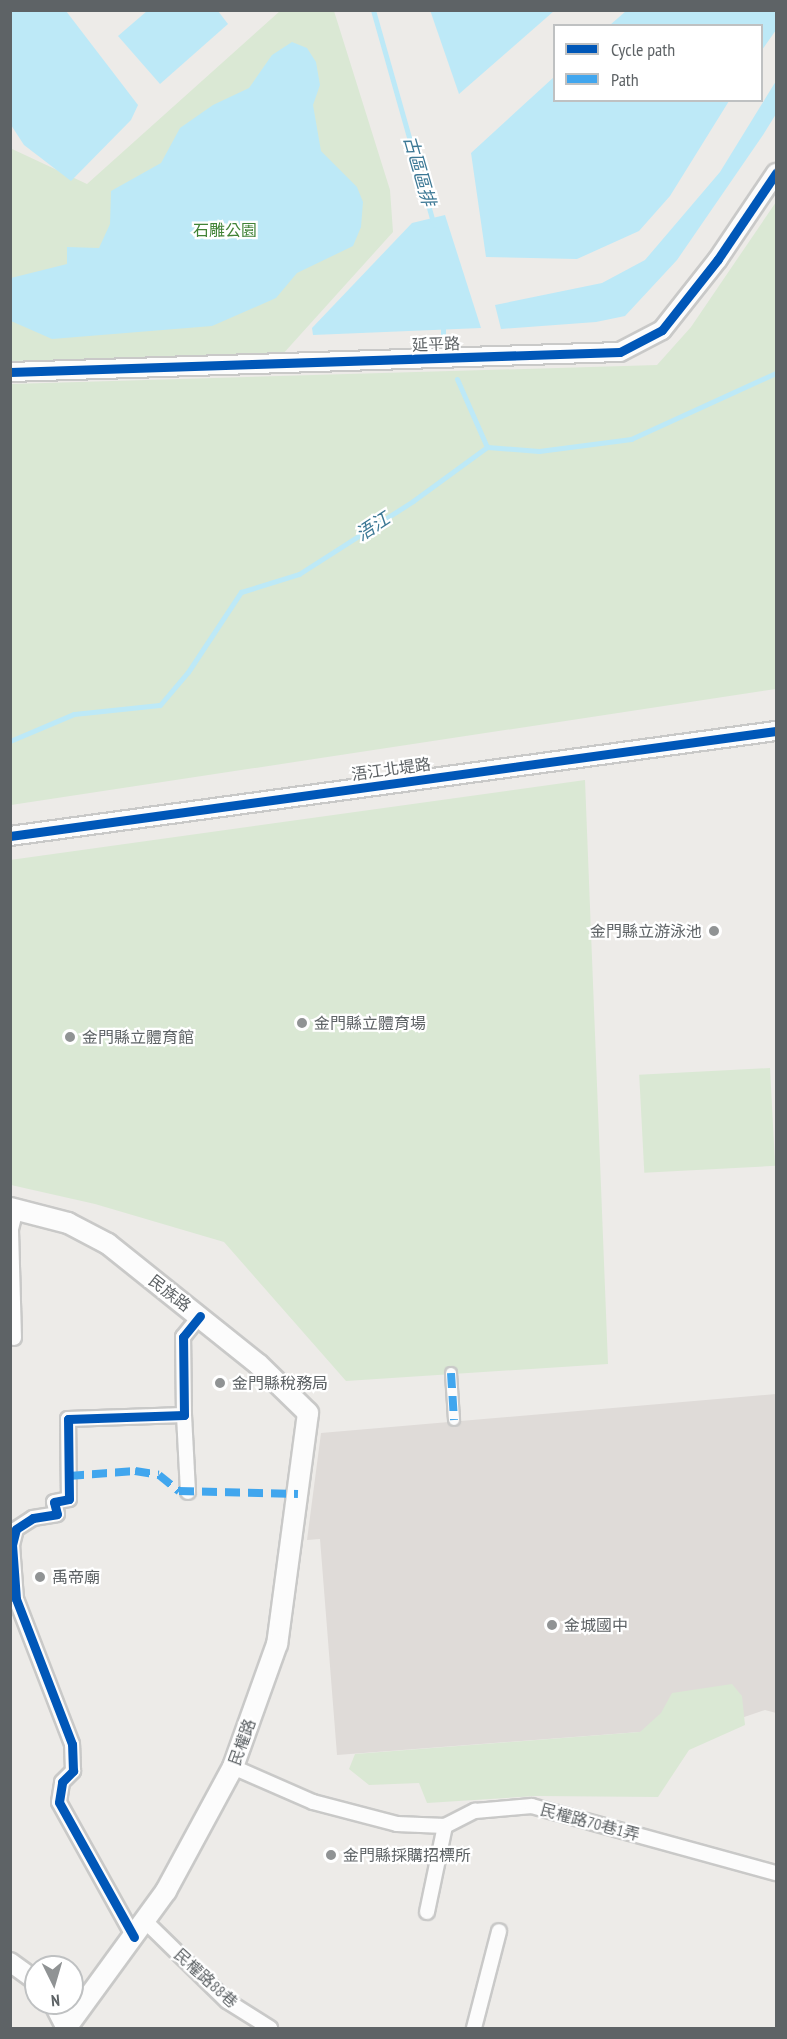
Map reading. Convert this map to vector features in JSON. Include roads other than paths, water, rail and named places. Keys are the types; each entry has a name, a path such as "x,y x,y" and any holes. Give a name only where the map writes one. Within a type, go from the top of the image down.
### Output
{"main road":[{"name":"民族路","path":"13,1208 86,1231 200,1316 258,1364 308,1413"},
{"name":"民權路","path":"66,2028 140,1929 192,1848 233,1767 277,1644 308,1413"}],"street":[{"name":"延平路","path":"10,372 620,352 662,330 718,259 777,173"},
{"name":"浯江北堤路","path":"10,836 777,731"},
{"path":"13,1208 11,1229 14,1338"},
{"path":"188,1492 183,1338 200,1316"},
{"path":"452,1373 454,1420"},
{"name":"民權路88巷","path":"184,1415 68,1419 69,1499 54,1502 57,1514 33,1518 16,1528 12,1545 16,1599 72,1744 73,1771 62,1782 59,1802 140,1929 228,2001 270,2028"},
{"name":"民權路70巷1弄","path":"233,1767 337,1809 412,1827 445,1826 475,1811 532,1806 777,1873"},
{"path":"427,1912 445,1826"},
{"path":"474,2028 500,1931"},
{"path":"10,1962 24,1972"}],"water":[{"path":"430,10 554,10 554,11 459,94"},
{"path":"10,11 66,11 138,105 131,120 71,181 24,145 11,125"},
{"path":"147,11 218,11 228,24 160,84 118,36"},
{"path":"626,11 776,11 776,30 763,49 763,24 611,24"},
{"path":"292,42 307,48 316,62 320,85 313,105 321,151 357,187 363,202 361,227 353,246 297,273 276,298 212,326 52,339 11,321 11,278 67,264 67,247 99,248 110,224 111,191 161,163 180,128 213,105 249,88 272,55"},
{"path":"553,78 553,102 728,102 670,196 639,231 577,259 486,257 471,153"},
{"path":"776,81 776,114 763,135 677,260 625,316 596,322 501,329 495,305 602,283 645,260 720,172"},
{"path":"445,215 481,328 313,335 312,328 412,223"}],"waterway":[{"name":"古區區排","path":"373,10 434,225"},
{"name":"古區區排","path":"443,323 443,335"},
{"name":"浯江","path":"10,741 74,714 160,705 188,672 241,592 299,574 413,501 487,447 539,451 631,439 776,373"},
{"name":"古區區排","path":"457,379 487,447"}],"place":[{"name":"金門縣立游泳池","path":"714,931"},
{"name":"金門縣立體育場","path":"302,1023"},
{"name":"金門縣立體育館","path":"70,1037"},
{"name":"金門縣稅務局","path":"220,1383"},
{"name":"禹帝廟","path":"40,1577"},
{"name":"金城國中","path":"552,1625"},
{"name":"金門縣採購招標所","path":"331,1855"}],"park label":[{"name":"石雕公園","path":"225,230"}]}
